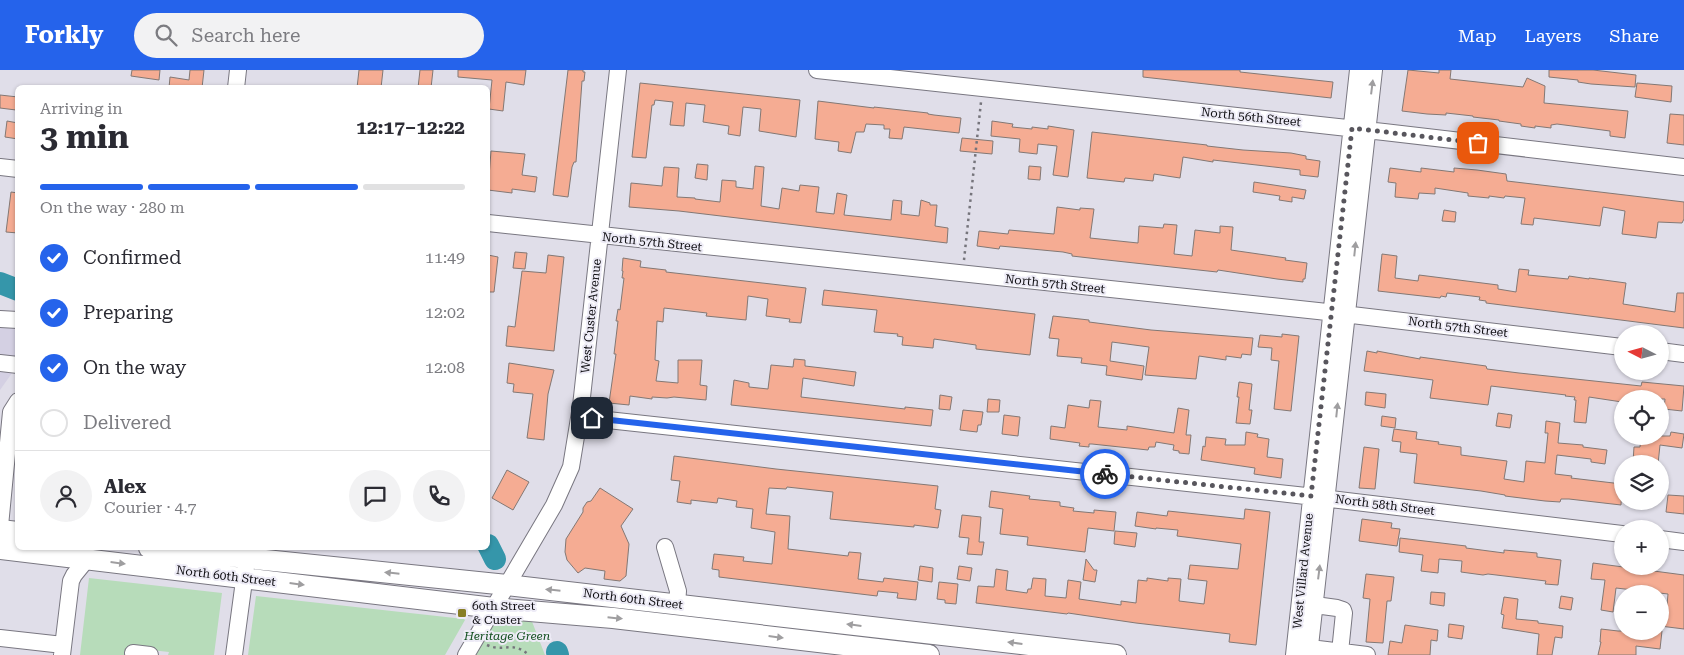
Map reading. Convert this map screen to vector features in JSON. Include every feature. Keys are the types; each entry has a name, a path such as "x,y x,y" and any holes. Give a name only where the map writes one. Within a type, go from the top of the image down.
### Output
{"main road":[{"path":"0,530 15,532"},
{"name":"North 60th Street","path":"0,549 87,559 507,585 1116,655"},
{"name":"North 60th Street","path":"159,550 246,568 494,608 613,618 929,655"}],"street":[{"path":"236,85 238,70"},
{"name":"West Custer Avenue","path":"466,655 554,504 571,467 580,417 618,70"},
{"name":"North 56th Street","path":"817,70 1360,129 1684,167"},
{"name":"West Villard Avenue","path":"1358,70 1360,129"},
{"name":"West Villard Avenue","path":"1294,655 1311,496 1339,314 1360,129 1374,70"},
{"path":"0,167 15,169"},
{"name":"North 57th Street","path":"490,223 1339,314 1614,346"},
{"name":"West Villard Avenue","path":"1310,652 1328,499 1339,314"},
{"path":"0,319 15,320"},
{"path":"1669,352 1684,354"},
{"path":"0,363 15,365"},
{"path":"0,526 2,493 13,448 11,412 15,406"},
{"name":"North 58th Street","path":"580,417 1311,496 1614,533"},
{"path":"1669,540 1684,542"},
{"path":"664,547 678,591 677,604"},
{"path":"58,556 71,581"},
{"path":"0,638 62,650 71,581 87,559"},
{"path":"234,655 246,568"},
{"path":"1315,605 1343,610 1340,652"},
{"path":"1310,652 1340,652 1366,655"}],"path":[{"path":"964,260 981,102"},
{"path":"487,645 499,649 515,647 529,655"}],"shaded area":[{"path":"0,320 15,322 15,371 0,390"}],"green space":[{"path":"89,578 222,593 214,655 168,655 169,652 133,648 132,655 80,655"},
{"path":"256,596 465,620 445,655 248,655"},
{"name":"Heritage Green","path":"497,615 531,619 545,655 472,655"}],"building":[{"path":"132,70 160,70 159,80 131,76"},
{"path":"190,70 204,70 202,85 169,85 170,77 189,80"},
{"path":"359,70 383,70 381,85 357,85"},
{"path":"420,70 433,70 431,85 418,85"},
{"path":"458,70 526,70 524,85 506,82 503,111 490,109 492,80 458,77"},
{"path":"568,70 583,70 585,72 584,81 582,81 576,162 574,162 572,167 568,197 553,195"},
{"path":"1143,70 1240,70 1240,72 1333,82 1331,98 1143,77"},
{"path":"1408,70 1439,73 1439,70 1451,70 1450,79 1523,87 1527,78 1545,86 1544,103 1628,111 1625,138 1610,136 1610,131 1557,124 1551,125 1551,128 1535,126 1535,128 1473,116 1402,111"},
{"path":"1549,70 1593,70 1636,75 1635,87 1591,84 1578,82 1578,80 1549,77"},
{"path":"640,83 800,100 796,137 759,131 761,109 743,107 740,136 728,134 729,126 703,122 705,105 686,103 684,126 670,125 673,102 655,100 654,105 652,105 646,158 632,157"},
{"path":"1637,83 1672,86 1671,102 1635,97"},
{"path":"0,95 15,97 15,110 0,108"},
{"path":"818,101 961,118 959,133 904,127 902,139 889,138 890,129 884,129 884,125 866,124 864,132 856,132 851,153 838,151 839,142 815,139"},
{"path":"1670,114 1684,115 1684,145 1667,143"},
{"path":"7,121 15,122 15,139 5,137"},
{"path":"992,121 1013,124 1012,127 1048,129 1048,126 1074,130 1068,177 1053,175 1057,146 1038,144 1037,154 1019,152 1020,139 991,136"},
{"path":"1092,132 1243,150 1291,153 1306,156 1306,159 1320,161 1318,177 1300,175 1300,170 1213,160 1213,162 1183,157 1180,178 1154,174 1153,181 1125,178 1124,182 1087,178"},
{"path":"962,138 993,141 992,154 960,151"},
{"path":"491,151 525,154 522,175 537,177 535,192 512,189 512,193 490,190"},
{"path":"697,164 708,165 707,180 695,178"},
{"path":"755,166 764,167 761,206 779,209 782,188 799,191 800,185 819,187 816,212 834,214 837,193 847,195 844,215 891,220 893,200 902,201 901,214 919,216 921,200 930,203 930,205 937,205 935,226 948,228 947,243 679,211 629,207 631,183 662,186 664,167 679,168 677,197 720,202 722,180 736,181 736,187 753,189"},
{"path":"1029,166 1041,167 1040,180 1028,179"},
{"path":"1390,168 1421,172 1421,168 1454,172 1454,168 1477,170 1506,174 1507,181 1684,202 1684,219 1682,223 1658,222 1656,238 1622,234 1625,211 1603,207 1600,226 1534,218 1533,225 1521,224 1525,198 1468,196 1468,193 1435,188 1435,194 1419,193 1418,199 1395,197 1396,183 1388,182"},
{"path":"1254,182 1306,190 1304,199 1292,197 1292,202 1279,200 1280,196 1253,192"},
{"path":"11,192 15,193 15,233 6,232"},
{"path":"1057,207 1080,210 1080,208 1094,209 1090,238 1138,243 1139,226 1163,228 1164,224 1177,225 1174,254 1192,256 1195,230 1220,233 1220,226 1233,227 1231,250 1307,263 1305,279 1303,279 1303,282 1218,270 1217,272 1072,256 1072,254 1063,252 1000,246 999,249 977,246 979,231 1008,234 1009,230 1054,234"},
{"path":"1444,210 1456,212 1455,222 1442,221"},
{"path":"515,252 527,253 525,269 513,268"},
{"path":"1382,254 1397,256 1395,278 1418,281 1419,275 1498,285 1498,289 1516,292 1519,269 1529,270 1528,275 1568,279 1569,276 1626,283 1623,304 1675,312 1677,293 1684,293 1684,328 1486,303 1486,301 1479,300 1480,297 1447,293 1446,297 1441,296 1440,298 1378,291"},
{"path":"490,255 498,257 494,292 490,292"},
{"path":"548,255 564,257 554,351 506,346 508,326 515,327 522,271 546,273"},
{"path":"623,258 641,261 640,267 666,270 666,272 806,288 801,323 789,322 790,319 766,316 768,299 748,296 746,320 706,316 707,313 664,308 663,322 657,321 655,360 659,361 656,381 678,383 678,360 702,360 700,385 707,386 706,400 674,397 652,397 652,399 630,396 629,405 609,403 616,354 614,354 618,321 616,321 618,309 620,310 624,278 622,278"},
{"path":"824,290 1035,314 1030,355 976,349 976,345 934,339 933,348 902,345 903,337 897,336 898,334 874,332 877,310 822,305"},
{"path":"1053,316 1151,330 1253,338 1251,355 1242,354 1241,358 1226,356 1226,360 1199,356 1196,379 1145,375 1149,347 1112,342 1110,361 1144,366 1142,380 1106,375 1107,366 1081,363 1082,358 1057,356 1059,339 1049,338"},
{"path":"1282,334 1299,336 1291,411 1274,409 1279,361 1271,360 1272,348 1258,347 1260,335 1282,337"},
{"path":"1367,351 1377,353 1377,351 1420,359 1420,357 1486,366 1487,369 1519,373 1641,386 1642,382 1684,386 1682,411 1669,410 1669,390 1614,390 1614,401 1589,397 1586,423 1574,422 1575,397 1491,386 1488,405 1430,398 1433,380 1364,371"},
{"path":"794,359 805,360 805,366 856,372 854,386 803,378 801,397 905,409 905,407 933,410 931,426 731,405 734,380 749,383 749,387 768,389 771,365 793,367"},
{"path":"509,363 554,370 548,394 544,440 527,438 533,394 513,392 514,384 507,383"},
{"path":"1239,382 1252,384 1249,410 1252,410 1250,424 1236,423"},
{"path":"1366,392 1386,394 1385,408 1365,405"},
{"path":"940,395 952,397 950,410 939,409"},
{"path":"988,399 1000,400 999,412 987,412"},
{"path":"1090,400 1101,401 1098,427 1127,430 1127,426 1174,433 1178,408 1189,410 1186,435 1191,435 1189,454 1173,450 1174,445 1156,442 1155,447 1149,447 1148,450 1092,444 1089,444 1089,447 1079,446 1080,443 1050,439 1051,426 1065,428 1068,405 1089,408"},
{"path":"963,410 983,412 981,425 978,425 977,432 960,430"},
{"path":"1498,413 1512,415 1510,428 1496,426"},
{"path":"1004,415 1020,417 1018,436 1002,434"},
{"path":"1382,416 1396,418 1395,428 1381,426"},
{"path":"1546,421 1560,423 1558,443 1583,445 1583,447 1607,450 1605,464 1591,462 1591,459 1557,455 1555,474 1572,476 1571,478 1614,483 1614,504 1569,499 1561,499 1560,502 1545,501 1414,483 1417,454 1400,452 1401,442 1392,441 1394,429 1417,432 1416,439 1461,447 1461,455 1507,461 1504,479 1524,482 1526,461 1545,463 1548,433 1545,433"},
{"path":"1246,432 1258,434 1257,437 1269,439 1267,457 1283,459 1281,478 1254,474 1255,468 1201,460 1206,437 1226,439 1225,445 1245,445"},
{"path":"1671,432 1684,434 1682,448 1660,445 1669,445"},
{"path":"1640,445 1660,445 1659,455 1633,455 1634,447 1640,447"},
{"path":"1364,447 1379,449 1375,489 1359,488"},
{"path":"674,456 938,486 935,509 941,510 938,528 830,519 833,492 787,487 786,489 769,488 766,514 790,516 788,549 848,556 849,552 861,553 858,579 883,582 884,578 918,582 916,600 897,598 898,593 878,591 877,596 719,577 719,570 712,569 714,554 744,557 743,561 772,564 775,532 751,528 753,509 736,507 737,501 718,498 717,503 691,500 691,504 677,502 680,481 671,480"},
{"path":"507,470 529,482 513,510 492,498"},
{"path":"600,488 633,509 621,526 629,544 626,576 620,581 604,579 605,571 585,568 578,573 567,560 565,552 566,539 587,502 591,501"},
{"path":"991,491 1030,496 1029,499 1060,502 1060,506 1074,508 1073,511 1094,513 1094,510 1116,512 1114,531 1088,528 1085,552 1027,545 1028,537 1000,534 1003,509 989,507"},
{"path":"1669,495 1684,496 1684,514 1666,512 1666,510 1669,510"},
{"path":"1245,509 1270,512 1256,645 1229,642 1230,634 976,603 978,586 994,587 996,569 1008,571 1006,590 1027,593 1028,589 1031,589 1033,578 1046,579 1045,596 1066,598 1068,580 1081,582 1079,599 1121,605 1121,601 1136,603 1138,580 1147,581 1147,578 1168,581 1168,578 1181,579 1179,601 1204,604 1207,581 1188,579 1190,565 1238,569 1241,544 1177,536 1178,530 1135,526 1137,512 1167,516 1168,511 1244,519"},
{"path":"962,515 981,517 979,542 984,542 982,555 967,554 969,538 959,537"},
{"path":"1362,519 1392,523 1391,528 1400,529 1397,546 1359,541"},
{"path":"1115,531 1137,533 1135,547 1114,544"},
{"path":"1400,538 1466,546 1466,548 1504,553 1504,550 1537,553 1537,557 1561,560 1558,585 1545,584 1546,581 1461,572 1462,561 1439,559 1438,573 1421,571 1423,555 1399,552"},
{"path":"1086,559 1094,570 1097,570 1095,582 1083,580"},
{"path":"1593,563 1614,566 1614,575 1669,575 1669,573 1684,575 1684,629 1669,627 1669,585 1614,585 1613,612 1601,610 1605,580 1591,579"},
{"path":"920,566 933,568 932,582 918,580"},
{"path":"959,566 972,568 970,581 957,579"},
{"path":"1366,574 1394,577 1391,601 1387,601 1383,643 1366,642 1370,599 1363,598"},
{"path":"939,582 958,584 956,604 945,603 945,600 937,599"},
{"path":"1431,592 1445,593 1444,606 1430,604"},
{"path":"1561,596 1573,598 1571,610 1559,608"},
{"path":"1504,597 1518,599 1516,619 1563,626 1562,638 1555,637 1552,655 1537,655 1539,634 1502,628 1504,615 1501,614"},
{"path":"1449,624 1464,626 1462,639 1448,637"},
{"path":"1405,625 1438,630 1437,641 1431,640 1430,655 1388,655 1390,641 1402,643"},
{"path":"1601,629 1614,631 1614,640 1661,640 1660,649 1636,646 1636,655 1598,655"}],"waterway":[{"path":"0,283 15,289"},
{"path":"490,549 495,559"}],"way so far":[{"path":"1105,474 1311,496 1352,128 1478,143"}],"place":[{"name":"60th Street & Custer","path":"462,613"}],"route":[{"path":"592,418 1105,474"}]}
